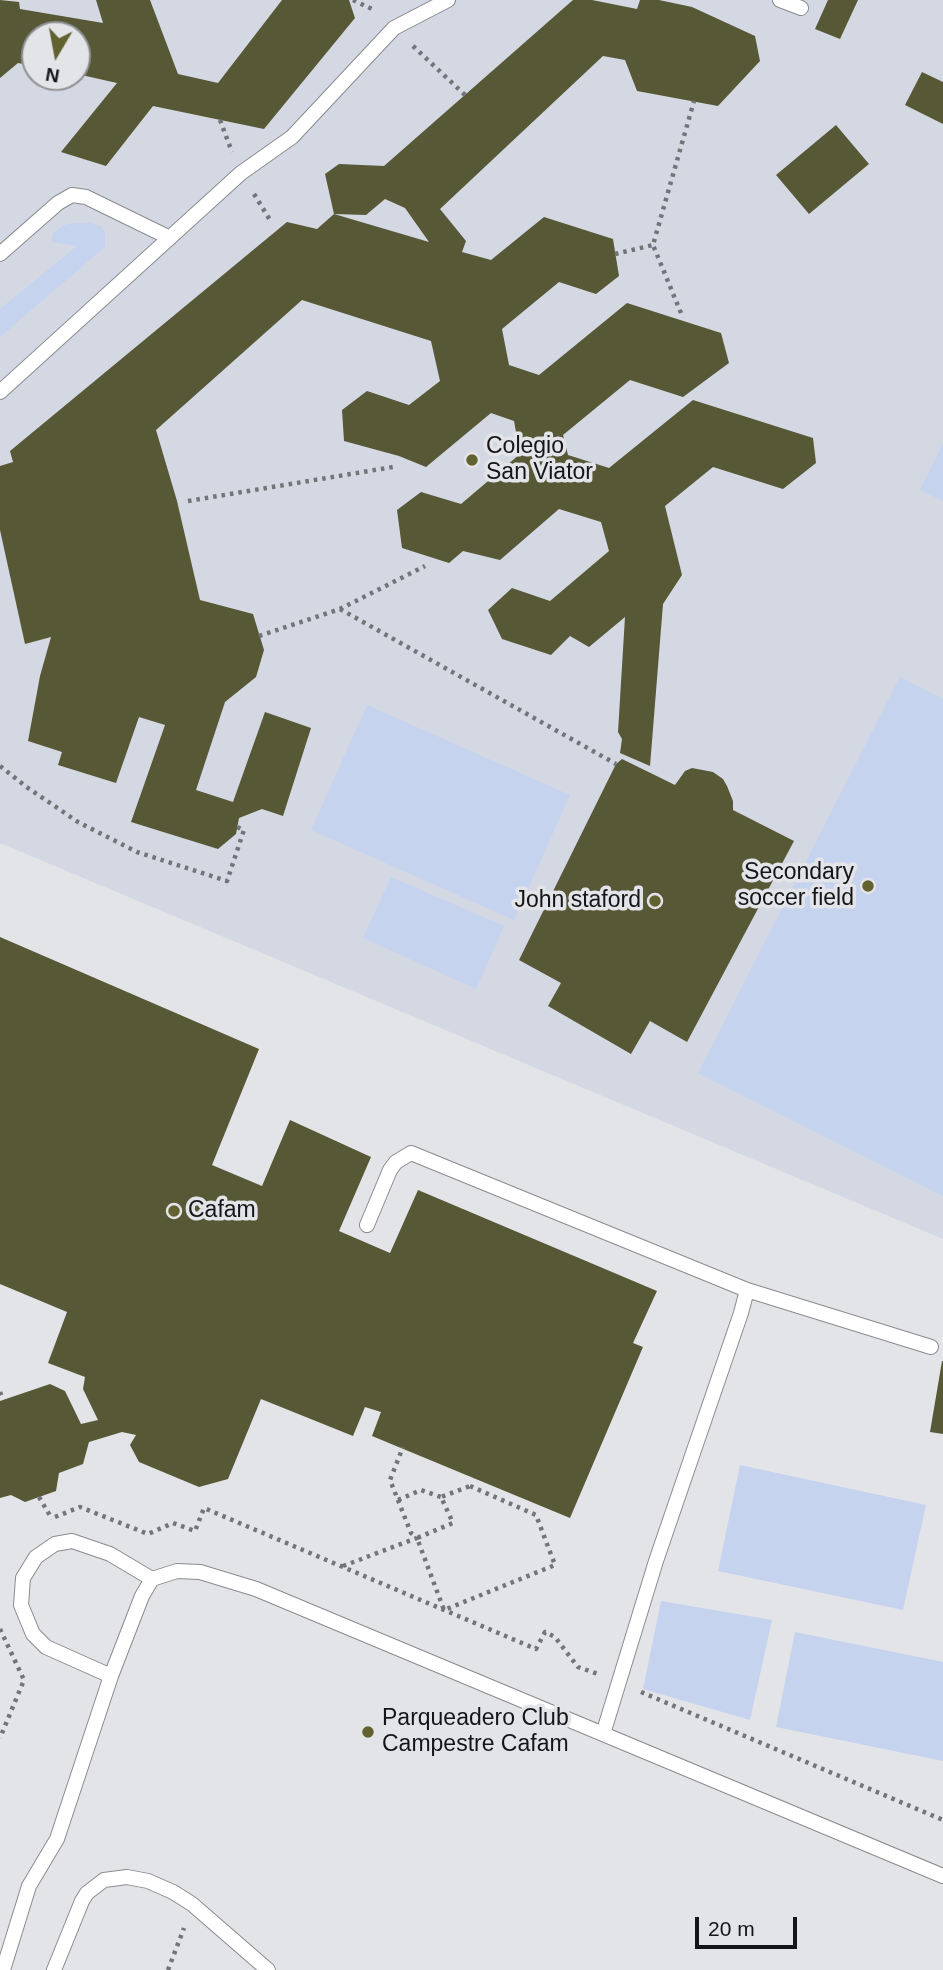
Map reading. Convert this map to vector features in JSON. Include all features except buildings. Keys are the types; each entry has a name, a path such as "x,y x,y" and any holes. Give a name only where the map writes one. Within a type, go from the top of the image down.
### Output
{"lane":[{"path":"0,392 240,173 292,137 394,29 448,0"},
{"path":"780,0 801,8"},
{"path":"0,254 58,203 72,195 86,197 170,238"},
{"path":"367,1226 390,1170 396,1162 411,1153 747,1290 931,1347"},
{"path":"603,1734 617,1682 747,1290"},
{"path":"111,1676 46,1647 33,1634 21,1605 23,1578 36,1557 55,1544 72,1541 110,1554 152,1579"},
{"path":"3,1970 29,1886 57,1839 111,1676 142,1595 152,1579 177,1571 188,1570 256,1589 943,1876"},
{"path":"54,1970 82,1901 94,1886 104,1880 127,1877 148,1881 192,1904 268,1970"}],"path":[{"path":"352,0 377,12 465,95"},
{"path":"377,12 385,6"},
{"path":"681,313 653,245 694,102"},
{"path":"615,254 653,245"},
{"path":"188,501 393,467"},
{"path":"259,635 341,609 425,566"},
{"path":"341,609 616,764"},
{"path":"0,766 78,822 137,852 227,881 244,830 237,827"},
{"path":"0,1392 3,1400"},
{"path":"403,1447 390,1480 411,1533 417,1538 444,1610"},
{"path":"398,1500 421,1490 441,1497 470,1486 536,1515 555,1566 444,1610"},
{"path":"39,1497 52,1519"},
{"path":"342,1566 453,1523 441,1497"},
{"path":"43,1522 80,1507 148,1534 173,1523 195,1531 204,1508 536,1649 544,1632 555,1637 578,1667 943,1820"},
{"path":"0,1629 24,1680 0,1738"},
{"path":"168,1970 192,1904"}],"shaded area":[{"name":"Colegio San Viator","path":"0,0 943,0 943,1239 0,843"},
{"path":"75,223 100,226 105,233 105,247 0,337 0,309 77,246 51,242 53,233 64,225"},
{"path":"943,443 943,501 920,490"},
{"name":"Secondary soccer field","path":"900,677 943,699 943,1196 698,1073"},
{"path":"367,705 570,795 514,920 311,830"},
{"path":"391,877 504,926 476,989 363,938"},
{"path":"740,1465 926,1505 903,1610 718,1571"},
{"path":"661,1601 772,1620 750,1720 643,1689"},
{"path":"795,1632 943,1662 943,1761 776,1727"}],"place":[{"name":"Colegio San Viator","path":"472,460"},
{"name":"Secondary soccer field","path":"868,886"},
{"name":"John staford","path":"655,901"},
{"name":"Cafam","path":"174,1211"},
{"name":"Parqueadero Club Campestre Cafam","path":"368,1732"}]}
